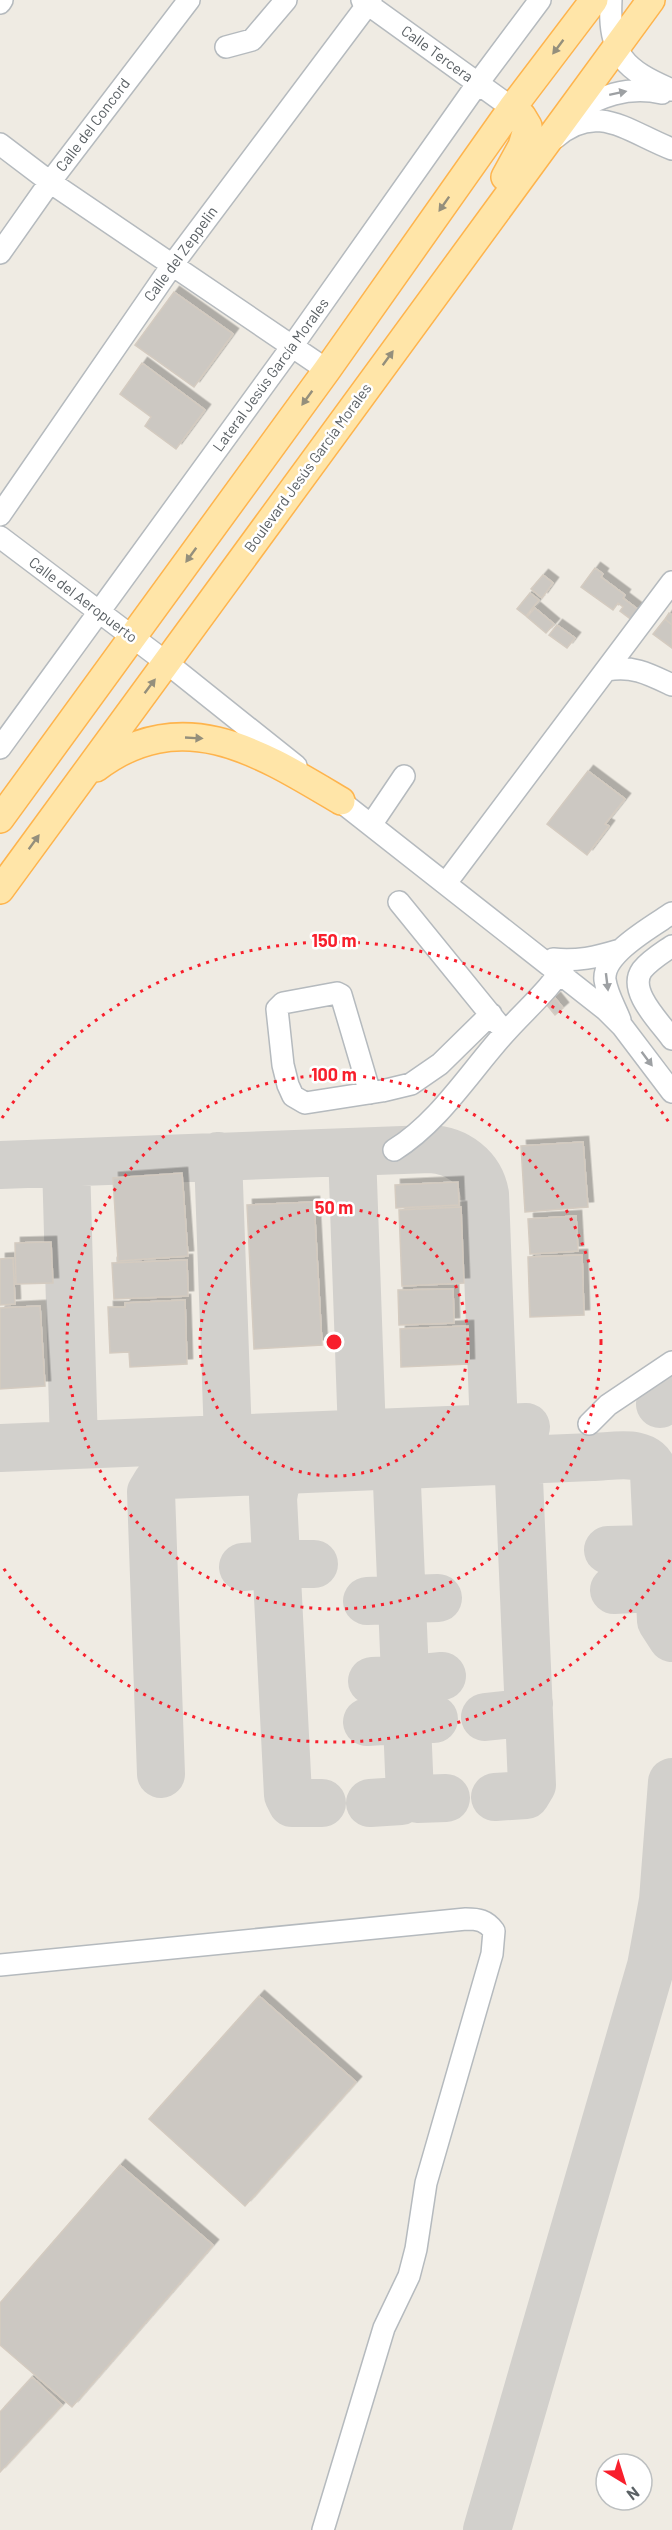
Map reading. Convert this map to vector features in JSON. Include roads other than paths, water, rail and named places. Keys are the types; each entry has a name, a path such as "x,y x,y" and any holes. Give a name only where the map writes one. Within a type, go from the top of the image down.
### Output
{"main road":[{"path":"0,819 327,370 512,108 594,0"},
{"name":"Boulevard Jesús García Morales","path":"0,890 468,247 569,114 651,0"},
{"path":"468,247 526,135 525,120 512,108"},
{"path":"69,794 91,771 120,752 141,743 164,738 196,737 223,742 275,762 341,801"}],"street":[{"name":"Calle del Concord","path":"0,253 50,182 189,0"},
{"path":"226,46 252,40 286,0"},
{"name":"Lateral Jesús García Morales","path":"0,748 540,0"},
{"path":"611,0 612,28 624,60 635,73 672,90"},
{"name":"Calle Tercera","path":"367,1 512,108"},
{"name":"Calle del Zeppelin","path":"0,515 173,264 367,1"},
{"path":"569,114 590,103 625,90 647,89 672,95"},
{"path":"545,146 576,123 600,119 672,149"},
{"path":"0,144 50,182 327,370"},
{"name":"Calle del Aeropuerto","path":"0,537 167,663 541,958 563,967"},
{"path":"446,883 638,631 672,582"},
{"path":"638,631 639,653 650,674"},
{"path":"607,670 628,668 650,674 672,685"},
{"path":"371,825 404,776"},
{"path":"399,902 505,1033"},
{"path":"622,1026 605,981 609,965 620,950 672,913"},
{"path":"672,946 647,965 641,972 637,986 672,1039"},
{"path":"394,1150 408,1142 430,1120 563,967 620,950"},
{"path":"563,967 622,1026 672,1092"},
{"path":"370,1093 341,996 337,993 283,1003 277,1009 276,1017 283,1065 294,1096 305,1102 370,1093 411,1084 440,1064 491,1014"},
{"path":"588,1425 608,1405 672,1362"},
{"path":"0,1965 466,1919 478,1919 489,1924 494,1930 492,1954 426,2182 416,2249 409,2276 384,2328 323,2530"}]}
